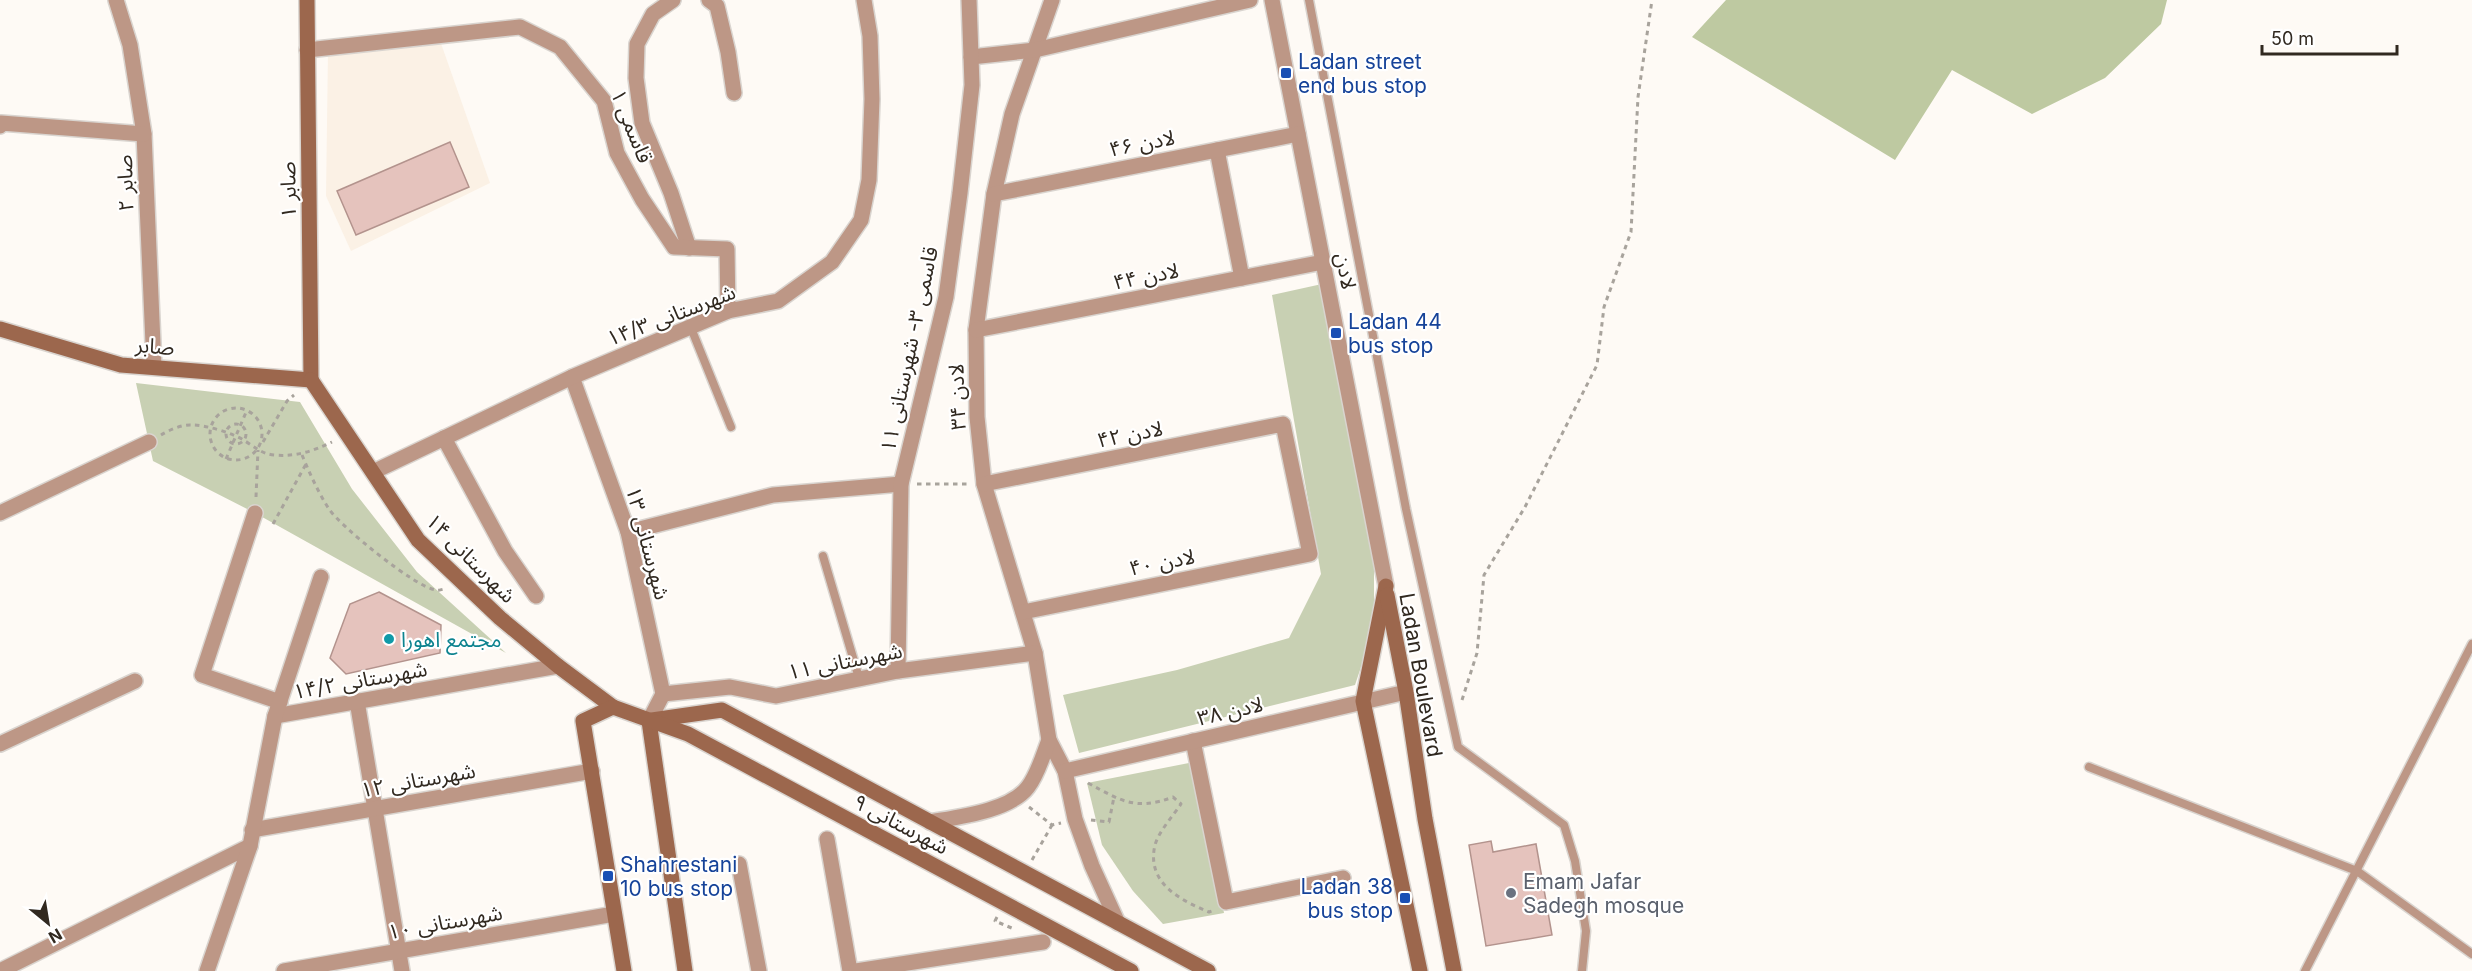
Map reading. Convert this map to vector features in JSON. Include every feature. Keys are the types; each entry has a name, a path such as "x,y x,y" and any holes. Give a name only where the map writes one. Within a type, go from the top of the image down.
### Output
{"street":[{"name":"صابر ۲","path":"116,0 130,45 144,135 154,367"},
{"name":"صابر ۱","path":"307,0 311,380"},
{"path":"673,0 653,14 637,44 636,78 642,123 671,193 689,248 727,249 728,311"},
{"path":"709,0 717,6 728,52 734,93"},
{"name":"شهرستانی ۱۴/۳","path":"373,472 572,377 728,311 778,301 832,262 861,220 869,180 872,99 870,36 864,0"},
{"name":"قاسمی ۳- شهرستانی ۱۱","path":"898,671 901,484 946,297 970,95 969,0"},
{"name":"لادن ۳۴","path":"1049,740 1035,652 984,484 977,417 976,330 994,194 1012,114 1052,0"},
{"path":"971,57 1035,50 1250,0"},
{"name":"لادن","path":"1272,0 1386,586"},
{"name":"قاسمی ۱","path":"308,50 520,27 560,47 604,101 616,153 642,199 674,247 689,248"},
{"path":"0,126 1,123 144,135"},
{"name":"لادن ۴۶","path":"994,194 1298,134"},
{"path":"1217,150 1242,278"},
{"name":"لادن ۴۴","path":"976,330 1323,262"},
{"name":"صابر","path":"0,329 121,364 311,380"},
{"name":"شهرستانی ۱۳","path":"572,377 628,532 663,694"},
{"name":"شهرستانی ۱۴","path":"311,380 418,540 500,618 613,708"},
{"name":"لادن ۴۲","path":"984,484 1284,424 1310,554"},
{"path":"444,438 505,551 536,596"},
{"path":"0,513 149,442"},
{"path":"628,532 773,495 901,484"},
{"path":"255,513 202,675 277,709"},
{"name":"لادن ۴۰","path":"1023,612 1310,554"},
{"path":"207,971 250,846 277,709 321,577"},
{"name":"Ladan Boulevard","path":"1386,586 1406,692 1425,819 1454,971"},
{"name":"Ladan Boulevard","path":"1386,586 1364,701 1420,971"},
{"name":"شهرستانی ۱۱","path":"663,694 730,687 776,696 898,671 1035,652"},
{"name":"شهرستانی ۱۴/۲","path":"277,709 357,701 558,666"},
{"path":"0,744 135,681"},
{"name":"لادن ۳۸","path":"1065,771 1406,692"},
{"path":"663,694 649,721 685,971"},
{"path":"357,701 402,971"},
{"path":"613,708 584,721 624,971"},
{"name":"شهرستانی ۹","path":"613,708 688,734 1131,971"},
{"path":"649,721 722,711 1208,971"},
{"path":"1049,740 1065,771 1075,819 1092,866 1118,923"},
{"path":"930,822 984,813 1016,797 1028,788 1049,740"},
{"path":"1193,741 1227,902 1343,878"},
{"name":"شهرستانی ۱۲","path":"252,830 592,771"},
{"path":"827,839 850,971"},
{"path":"0,971 250,846"},
{"path":"739,864 759,971"},
{"name":"شهرستانی ۱۰","path":"284,971 614,914"},
{"path":"856,971 1043,942"}],"lane":[{"path":"1309,0 1407,509 1458,747 1564,825 1575,861 1586,931 1582,971"},
{"path":"691,328 731,427"},
{"path":"823,556 859,678"},
{"path":"2306,971 2472,644"},
{"path":"2089,767 2356,871 2472,954"}],"path":[{"path":"1461,701 1477,653 1484,575 1525,507 1597,365 1604,307 1631,232 1638,97 1652,0"},
{"path":"255,513 258,450 262,440 262,428 257,417 247,410 236,408 224,411 215,418 210,429 211,441 216,452 226,459 237,461 249,458 258,450 287,401 311,380"},
{"path":"226,459 247,410"},
{"path":"149,442 168,430 191,424 227,432 258,450 273,455 302,455 347,434"},
{"path":"232,425 240,425 246,432 244,440 237,444 232,443 227,437 227,432 232,425"},
{"path":"302,455 330,512 383,558 420,584 435,590 466,586"},
{"path":"273,524 306,464"},
{"path":"901,484 984,484"},
{"path":"1065,771 1114,797 1137,804 1154,804 1173,797 1181,804 1156,843 1154,862 1160,881 1180,900 1209,912 1227,902"}],"shaded area":[{"path":"437,32 490,183 351,251 326,196 328,50 381,51"}],"green space":[{"path":"1726,0 2167,0 2161,24 2105,78 2032,114 1952,70 1895,160 1692,37"},
{"path":"1322,284 1374,551 1374,628 1355,685 1079,753 1063,695 1177,670 1289,638 1321,574 1272,295"},
{"path":"136,383 300,402 352,489 417,572 506,653 255,513 153,461"},
{"path":"1194,762 1224,913 1163,924 1133,891 1102,845 1087,783"}],"building":[{"path":"450,142 469,187 356,235 337,191"},
{"name":"مجتمع اهورا","path":"379,592 441,625 440,653 346,674 330,658 350,604"},
{"name":"Emam Jafar Sadegh mosque","path":"1491,841 1493,852 1536,844 1552,935 1486,946 1469,845"}],"place":[{"name":"Ladan street end bus stop","path":"1286,73"},
{"name":"Ladan 44 bus stop","path":"1336,333"},
{"name":"مجتمع اهورا","path":"389,639"},
{"name":"Shahrestani 10 bus stop","path":"608,876"},
{"name":"Emam Jafar Sadegh mosque","path":"1511,893"},
{"name":"Ladan 38 bus stop","path":"1405,898"}]}
